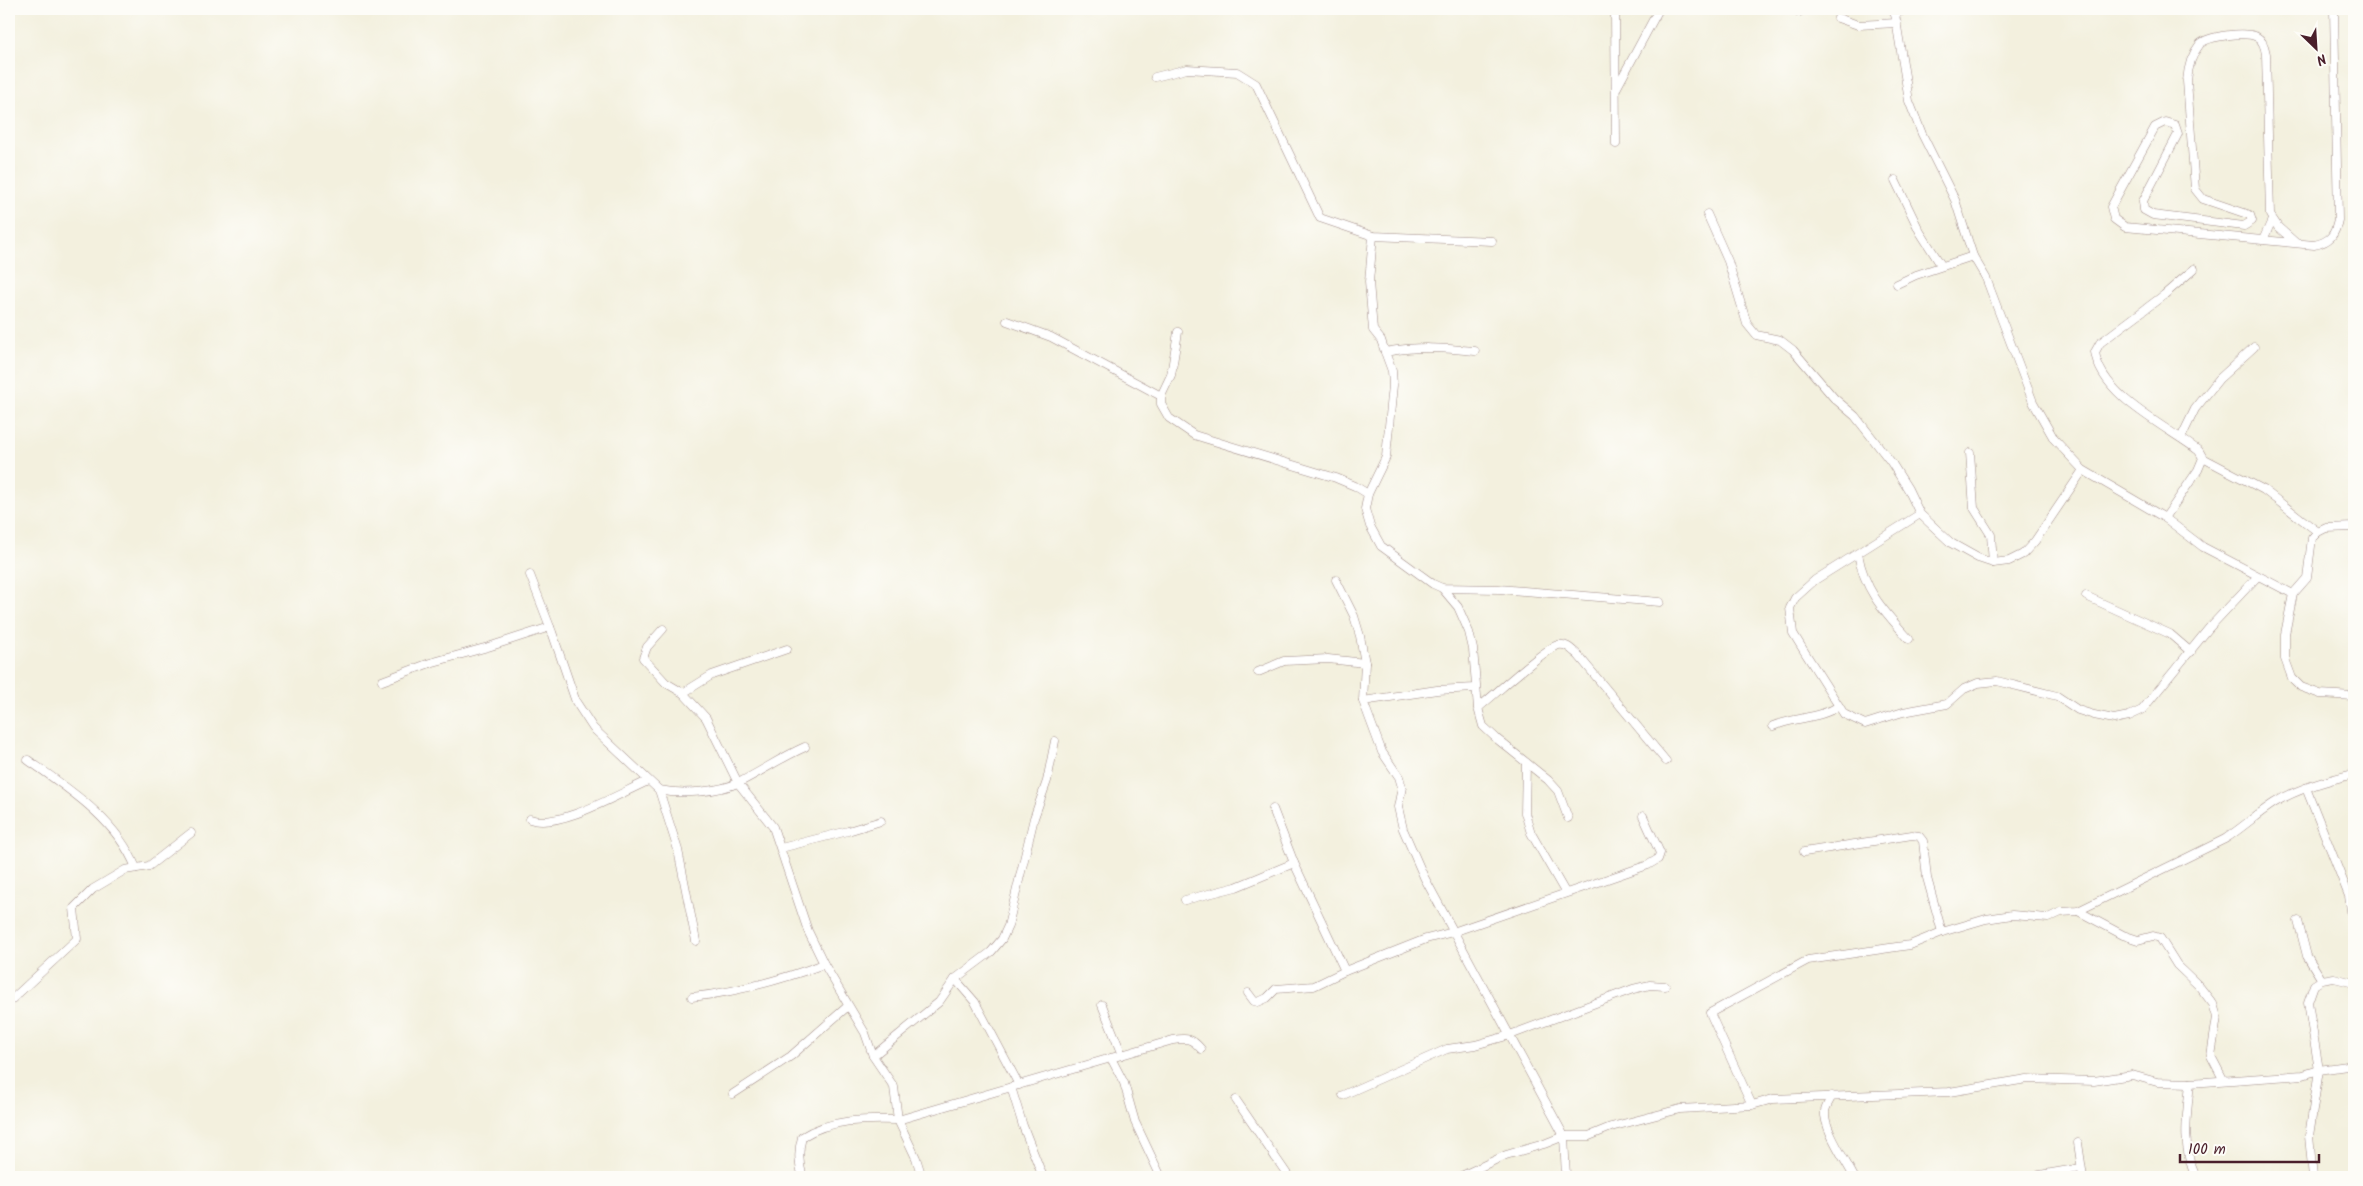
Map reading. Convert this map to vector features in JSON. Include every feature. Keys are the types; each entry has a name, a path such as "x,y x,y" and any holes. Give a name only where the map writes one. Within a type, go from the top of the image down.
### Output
{"street":[{"path":"1615,9 1616,144"},
{"path":"1615,91 1659,9"},
{"path":"1906,9 1893,11 1897,23 1909,101 1922,134 1955,200 1974,256 1986,278 2033,402 2054,439 2083,470 2165,518 2203,547 2257,577 2293,594"},
{"path":"2263,240 2272,220 2264,47 2258,37 2252,35 2210,38 2201,43 2193,54 2188,69 2187,81 2195,189 2203,199 2250,216 2252,221 2244,226 2154,215 2144,210 2143,201 2178,134 2175,125 2165,122 2155,127 2116,196 2111,213 2119,224 2125,227 2314,245 2333,237 2338,220 2334,9"},
{"path":"1838,18 1858,25 1897,23"},
{"path":"1155,77 1187,69 1237,72 1256,84 1320,218 1373,236 1492,241"},
{"path":"1895,180 1920,232 1941,266"},
{"path":"1706,214 1728,261 1747,324 1751,331 1756,335 1785,343 1834,398 1855,416 1891,462 1908,489 1920,514 1951,542 1978,558 1993,563 2009,561 2029,548 2083,470"},
{"path":"2272,220 2296,243"},
{"path":"1373,236 1369,282 1373,330 1381,340 1392,371 1392,411 1386,457 1368,494 1365,508 1370,526 1381,546 1433,584 1442,588 1499,589 1660,602"},
{"path":"1897,284 1941,266 1974,256"},
{"path":"2194,269 2164,295 2100,343 2095,352 2101,374 2121,396 2199,451 2203,458 2264,490 2318,532"},
{"path":"1007,321 1051,337 1161,396"},
{"path":"1178,332 1171,375 1161,396 1161,404 1169,418 1194,435 1336,478 1368,494"},
{"path":"1385,352 1410,347 1435,347 1475,351"},
{"path":"2181,438 2195,409 2213,386 2254,347"},
{"path":"1970,453 1974,508 1991,535 1993,563"},
{"path":"2165,518 2198,470 2203,458"},
{"path":"1920,514 1815,580 1795,598 1790,608 1793,633 1839,706 1848,717 1865,724 1903,712 1947,704 1964,689 1978,684 1997,681 2057,696 2078,710 2094,715 2114,719 2121,718 2142,710 2191,652 2208,628 2257,577"},
{"path":"2354,527 2326,528 2312,538 2307,578 2293,594 2285,634 2285,659 2292,678 2301,687 2320,694 2354,696"},
{"path":"1858,554 1865,580 1875,601 1909,639"},
{"path":"530,575 576,702 593,728 659,790 674,793 697,792 738,783 788,754 806,747"},
{"path":"1336,580 1354,616 1365,663 1363,701 1382,752 1399,777 1402,787 1398,807 1404,830 1424,877 1564,1136 1566,1177"},
{"path":"1442,588 1458,607 1469,632 1476,668 1475,688 1483,726 1548,780 1558,791 1568,818"},
{"path":"2086,596 2170,634 2191,652"},
{"path":"382,681 430,663 550,627"},
{"path":"663,629 647,647 643,658 666,684 684,693 706,718 738,783 773,827 808,931 824,964 865,1033 873,1056 894,1087 898,1120 916,1158 922,1177"},
{"path":"1478,708 1556,646 1565,645 1578,655 1666,761"},
{"path":"684,693 712,675 787,648"},
{"path":"1258,672 1284,661 1328,660 1365,663"},
{"path":"1363,701 1437,690 1475,688"},
{"path":"1773,726 1787,720 1824,714 1839,706"},
{"path":"873,1056 939,1002 955,979 991,952 1002,939 1008,926 1034,818 1047,781 1055,740"},
{"path":"28,760 81,797 128,848 136,868"},
{"path":"1526,763 1525,814 1531,833 1565,892"},
{"path":"1752,1105 1710,1013 1808,960 1910,945 1942,932 1986,919 2012,915 2048,918 2061,912 2078,911 2224,839 2247,825 2275,802 2306,788 2354,774"},
{"path":"530,819 544,822 562,818 609,800 648,781"},
{"path":"2306,788 2352,895 2354,932"},
{"path":"659,790 678,850 696,941"},
{"path":"1273,809 1294,863 1345,971"},
{"path":"1248,993 1254,1001 1258,1002 1268,998 1276,989 1314,986 1345,971 1426,938 1453,932 1648,865 1658,859 1660,853 1643,816"},
{"path":"781,848 848,832 881,820"},
{"path":"9,1002 77,940 74,908 92,889 125,870 149,866 191,833"},
{"path":"1804,852 1912,835 1919,836 1924,841 1927,878 1942,932"},
{"path":"1185,900 1236,887 1294,863"},
{"path":"2078,911 2124,936 2138,940 2153,936 2160,938 2177,965 2213,1004 2217,1017 2211,1056 2224,1079"},
{"path":"2298,922 2307,956 2322,980"},
{"path":"692,997 747,988 795,975 824,964"},
{"path":"2314,1177 2309,1136 2319,1070 2308,1002 2314,985 2322,980 2334,978 2354,983"},
{"path":"955,979 975,1002 1015,1086 1022,1126 1043,1177"},
{"path":"1343,1095 1447,1049 1475,1045 1510,1035 1633,989 1650,985 1665,986"},
{"path":"1102,1005 1122,1056"},
{"path":"733,1094 790,1056 848,1006"},
{"path":"803,1177 799,1166 798,1151 802,1137 812,1130 821,1127 865,1119 898,1120 1173,1040 1187,1038 1193,1040 1201,1049"},
{"path":"1111,1058 1124,1083 1136,1122 1161,1177"},
{"path":"1458,1177 1506,1155 1564,1136 1589,1136 1610,1127 1680,1109 1752,1105 1773,1099 1949,1092 2028,1079 2094,1080 2132,1075 2157,1082 2190,1083 2224,1079 2303,1075 2319,1070 2354,1065"},
{"path":"2190,1083 2186,1140 2188,1156 2196,1177"},
{"path":"1832,1096 1825,1111 1832,1138 1854,1177"},
{"path":"1236,1100 1290,1177"},
{"path":"2078,1144 2083,1177"},
{"path":"2028,1177 2081,1168"}]}
